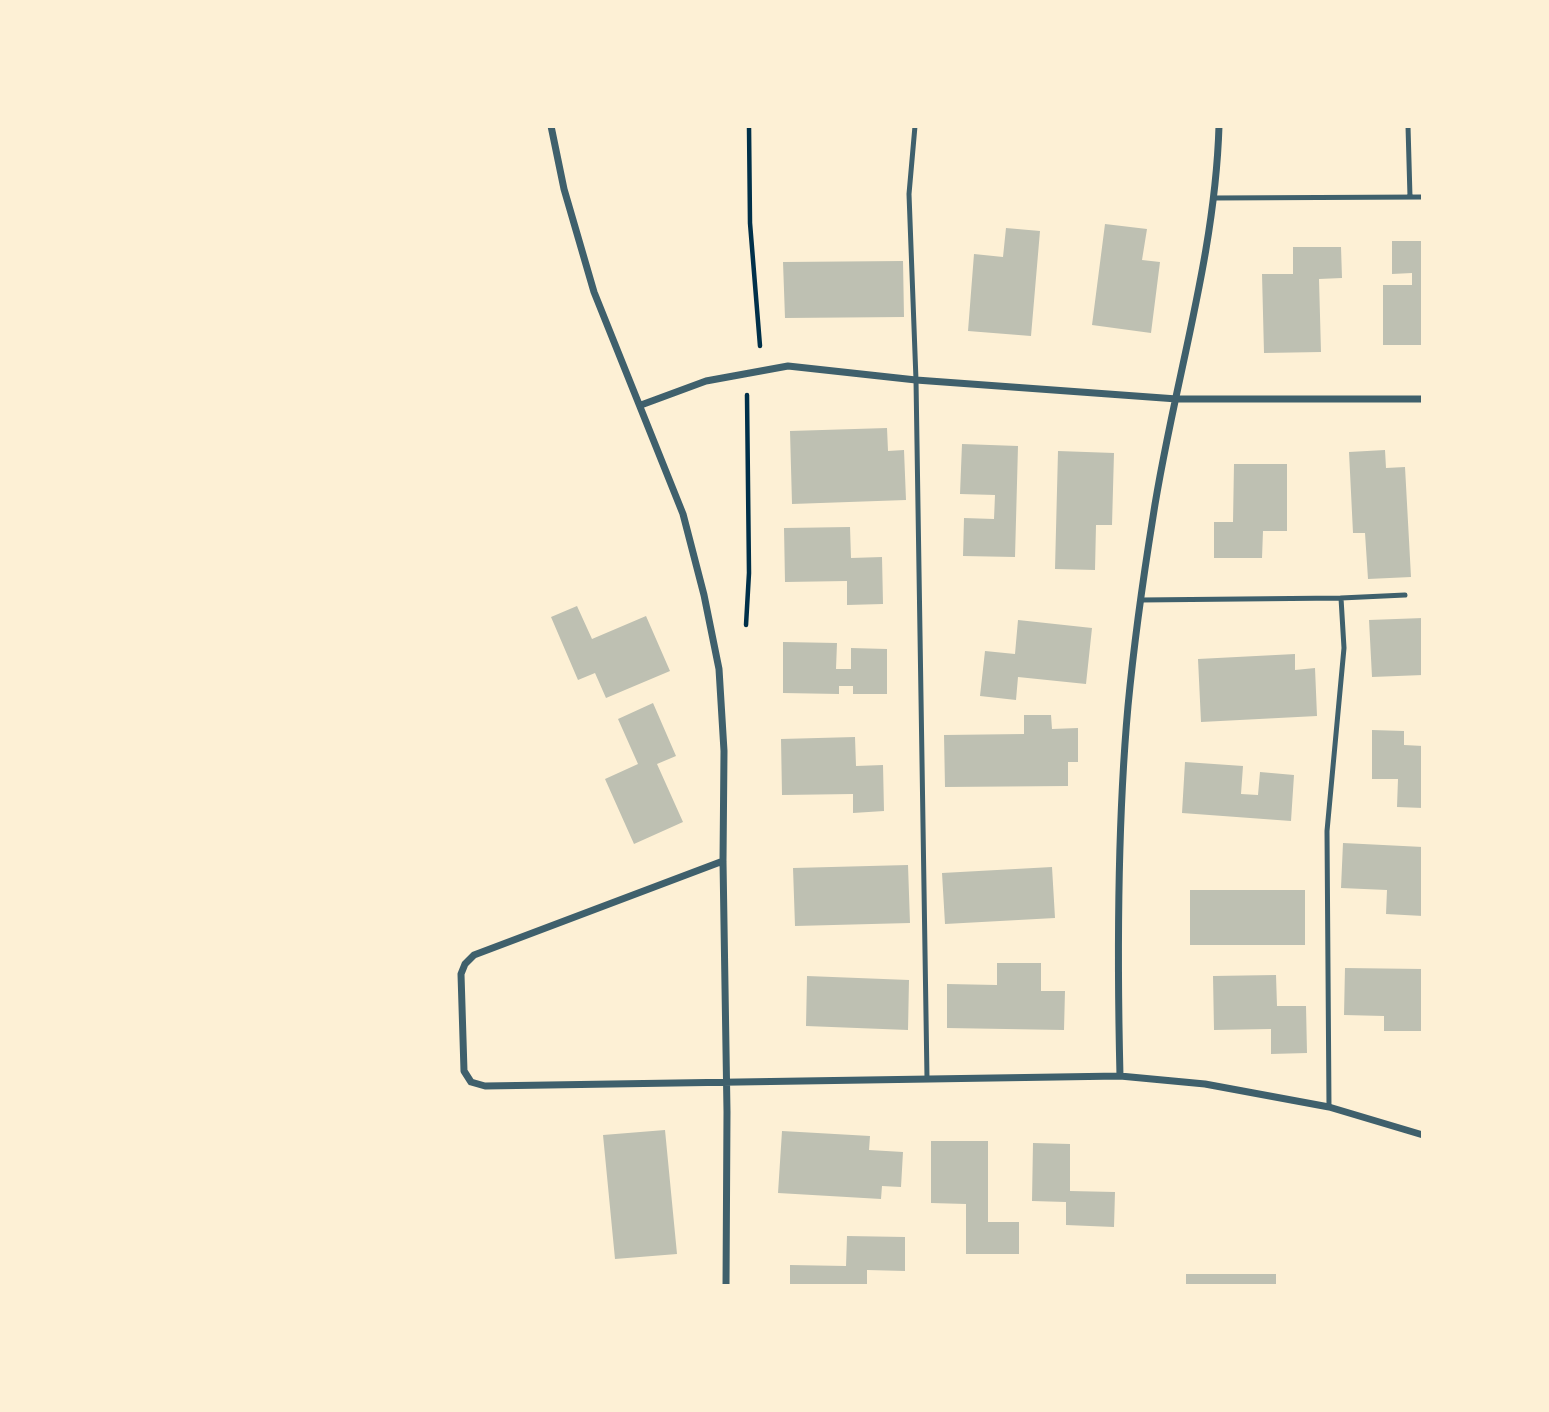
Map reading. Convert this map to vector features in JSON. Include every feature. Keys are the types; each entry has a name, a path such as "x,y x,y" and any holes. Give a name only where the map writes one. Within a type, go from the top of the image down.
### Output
{"street":[{"path":"551,126 565,189 594,292 683,514 704,595 719,669 724,751 726,1286"},
{"path":"1120,1076 1119,915 1128,706 1153,515 1192,329 1214,198 1219,126"},
{"path":"641,405 706,382 788,366 916,380 1177,399 1423,398"},
{"path":"723,861 474,955 465,964 461,974 464,1071 471,1082 485,1086 1120,1076 1205,1084 1329,1107 1423,1135"}],"lane":[{"path":"915,126 909,194 916,380 927,1078"},
{"path":"1408,126 1410,197"},
{"path":"1214,198 1423,197"},
{"path":"1142,600 1341,598 1405,594"},
{"path":"1329,1107 1327,831 1344,648 1341,598"}],"path":[{"path":"750,126 750,223 760,346"},
{"path":"746,625 749,573 747,395"}],"building":[{"path":"1105,224 1147,229 1142,260 1160,262 1151,333 1092,325"},
{"path":"1006,228 1040,231 1031,336 968,331 974,254 1003,257"},
{"path":"1392,241 1423,241 1423,345 1383,345 1383,285 1412,285 1412,273 1392,274"},
{"path":"1293,247 1341,247 1342,278 1319,279 1321,352 1264,353 1262,274 1293,274"},
{"path":"903,261 904,317 785,318 783,262"},
{"path":"887,428 888,451 904,450 906,500 792,504 790,431"},
{"path":"962,444 1018,446 1015,557 963,556 964,518 994,519 995,495 960,494"},
{"path":"1385,450 1386,468 1405,467 1411,577 1368,579 1365,533 1353,533 1349,452"},
{"path":"1058,451 1114,453 1112,525 1096,525 1095,570 1055,569"},
{"path":"1234,464 1287,464 1287,531 1263,531 1262,558 1214,558 1214,522 1233,522"},
{"path":"850,527 851,558 882,557 883,604 847,605 847,581 785,582 784,528"},
{"path":"577,606 592,639 646,616 670,671 606,698 595,673 578,680 551,617"},
{"path":"1423,618 1423,675 1372,677 1369,620"},
{"path":"1018,620 1092,628 1086,684 1018,677 1016,700 980,696 985,651 1015,654"},
{"path":"783,642 837,643 836,669 851,669 851,648 887,649 887,694 853,694 853,686 839,686 839,694 783,693"},
{"path":"1295,654 1295,670 1315,668 1317,716 1201,722 1198,659"},
{"path":"653,703 676,756 657,764 683,822 634,844 605,779 638,764 618,719"},
{"path":"1024,715 1051,715 1052,729 1078,728 1078,762 1068,762 1068,786 945,787 944,735 1024,734"},
{"path":"1372,730 1404,731 1404,745 1423,746 1423,808 1397,807 1398,779 1372,779"},
{"path":"855,737 856,766 883,765 884,811 853,813 853,794 782,795 781,739"},
{"path":"1185,762 1243,766 1241,794 1258,795 1260,772 1294,775 1291,821 1182,813"},
{"path":"1343,843 1423,847 1423,916 1386,914 1387,890 1341,888"},
{"path":"908,865 910,923 795,926 793,868"},
{"path":"1052,867 1055,918 945,924 942,873"},
{"path":"1190,890 1305,890 1305,945 1190,945"},
{"path":"997,963 1041,963 1041,991 1065,991 1064,1030 947,1028 947,984 997,985"},
{"path":"1345,968 1423,969 1423,1031 1384,1031 1384,1016 1344,1015"},
{"path":"1276,975 1277,1006 1306,1006 1307,1053 1271,1054 1271,1029 1214,1030 1213,976"},
{"path":"807,976 909,980 908,1030 806,1026"},
{"path":"665,1130 677,1254 615,1259 603,1135"},
{"path":"782,1131 870,1136 869,1150 903,1152 901,1187 882,1186 881,1199 778,1193"},
{"path":"931,1141 988,1141 988,1222 1019,1222 1019,1254 966,1254 966,1204 931,1203"},
{"path":"1033,1143 1070,1144 1070,1191 1115,1192 1114,1227 1066,1225 1066,1202 1032,1201"},
{"path":"847,1236 905,1237 905,1271 867,1270 867,1286 790,1286 790,1265 846,1266"},
{"path":"1186,1274 1276,1274 1276,1286 1186,1286"}]}
